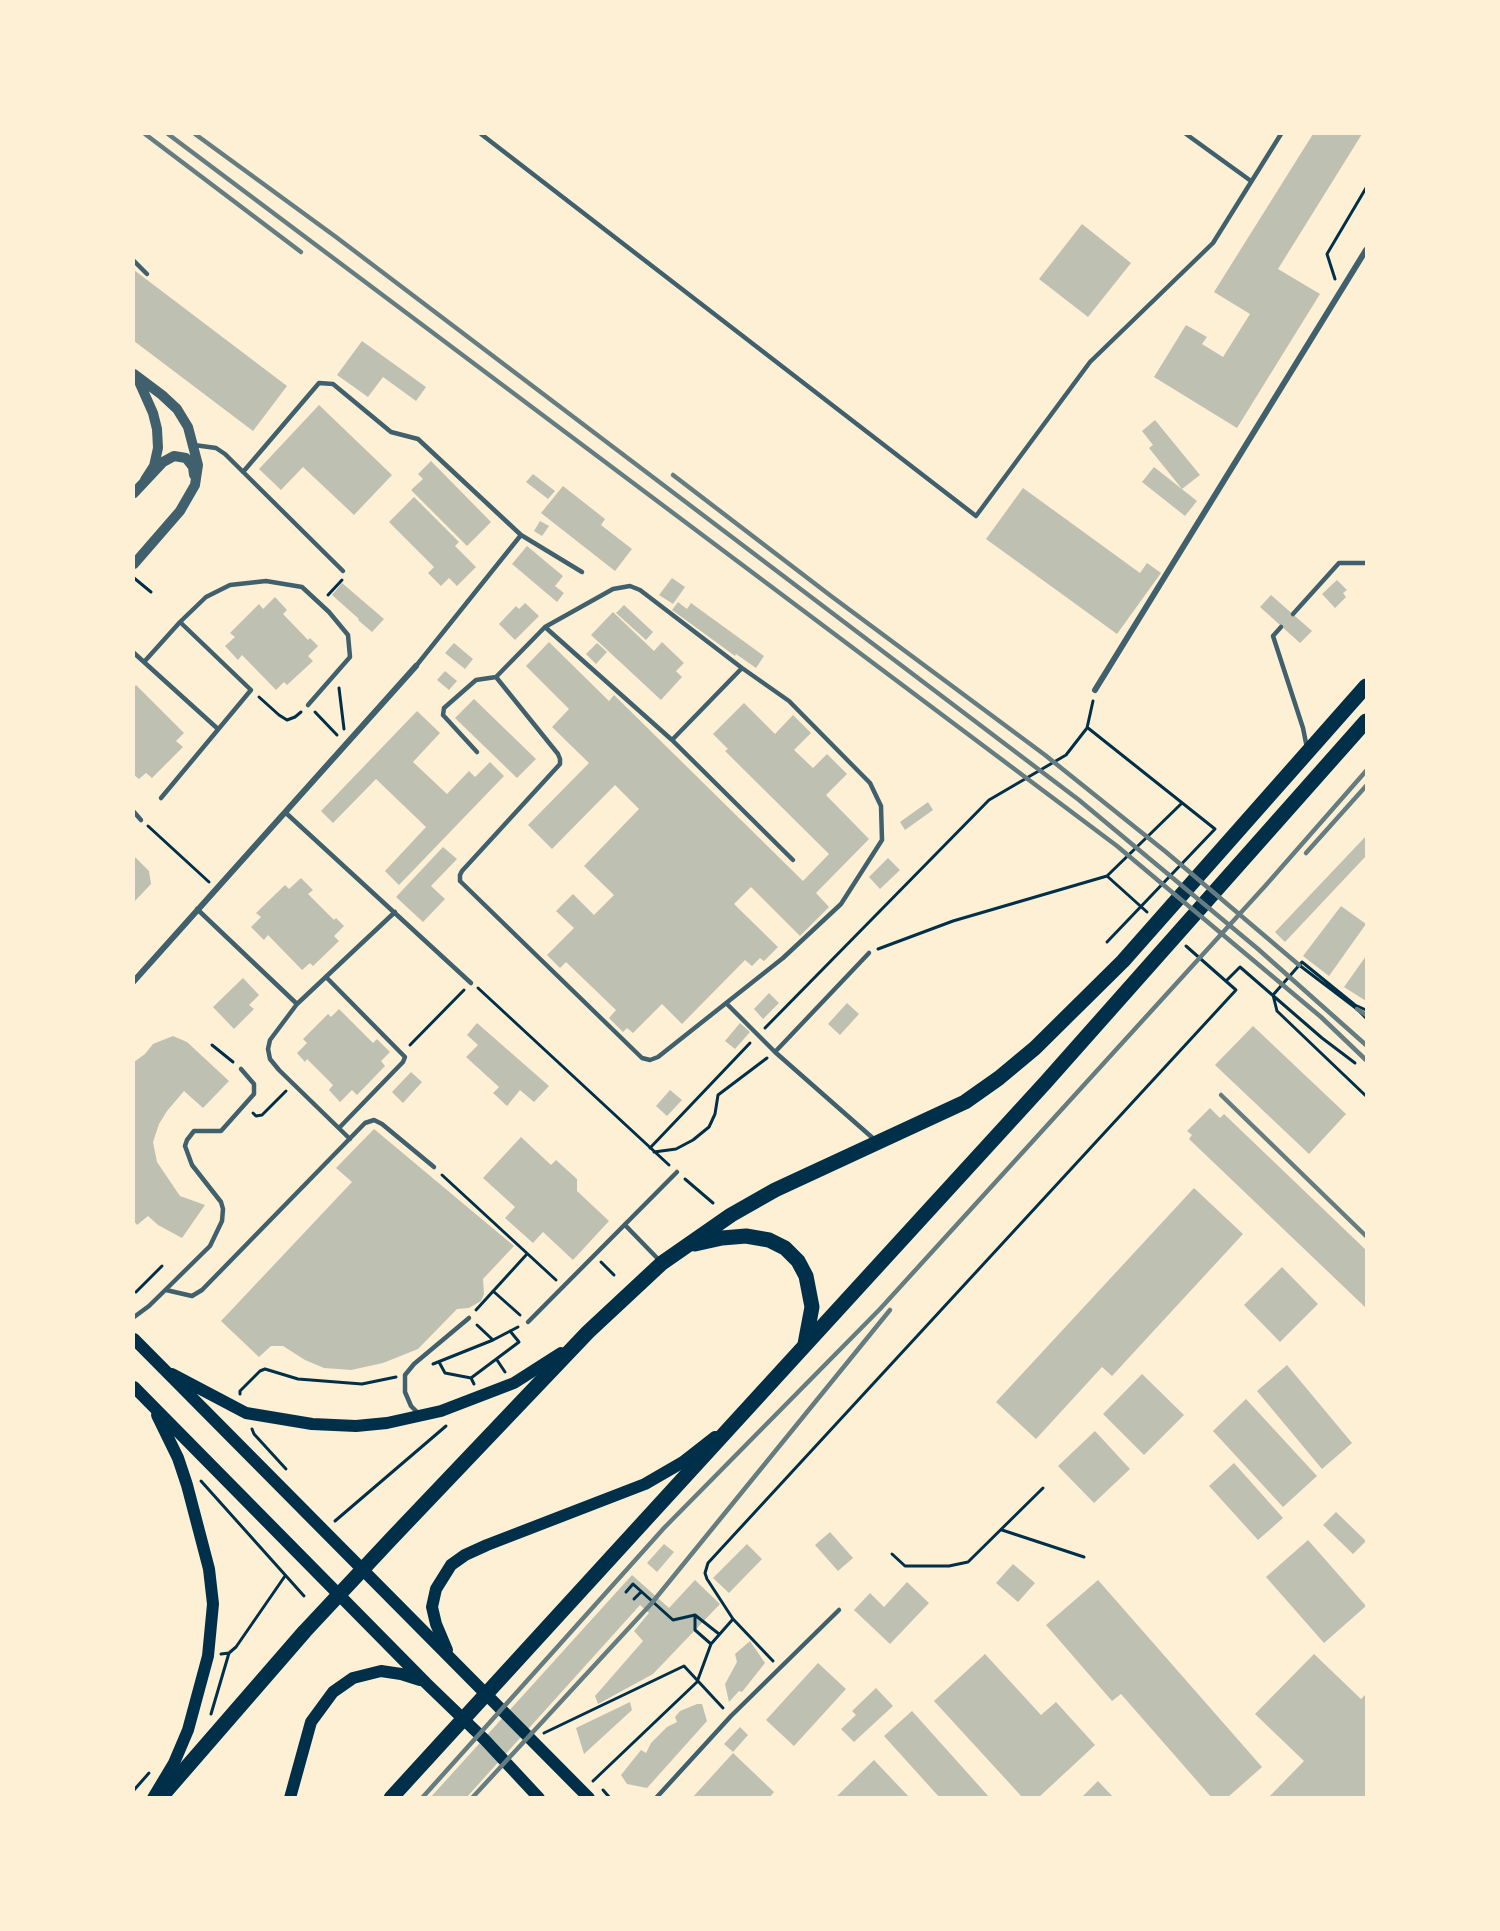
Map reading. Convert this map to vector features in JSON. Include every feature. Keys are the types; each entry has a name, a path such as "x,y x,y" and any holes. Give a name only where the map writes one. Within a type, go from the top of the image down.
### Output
{"main road":[{"path":"160,1797 306,1631 392,1538 588,1332 662,1263 731,1215 775,1190 879,1144 964,1102 999,1078 1035,1048 1123,961 1366,686"},
{"path":"391,1797 1045,1083 1366,721"},
{"path":"685,1246 722,1238 746,1236 769,1240 785,1248 798,1261 806,1276 812,1307 805,1344"},
{"path":"162,1369 246,1413 312,1424 356,1426 387,1423 441,1411 514,1383 548,1363 588,1332"},
{"path":"134,1339 589,1797"},
{"path":"134,1387 539,1797"},
{"path":"153,1406 178,1458 187,1485 209,1569 213,1604 207,1656 188,1731 174,1763 153,1797"},
{"path":"452,1659 440,1636 432,1606 436,1589 451,1565 465,1555 487,1545 645,1484 683,1462 746,1410"},
{"path":"290,1797 310,1722 333,1692 353,1678 381,1671 401,1674 426,1683"}],"street":[{"path":"1095,690 1366,250"},
{"path":"134,564 180,511 195,485 198,465 188,427 177,409 135,375"},
{"path":"135,375 158,429 158,448 154,466 146,480"},
{"path":"134,493 163,462 174,456 186,458 193,467 195,485"},
{"path":"134,981 416,666"}],"lane":[{"path":"481,134 976,516 1090,362 1213,243 1281,134"},
{"path":"1186,134 1251,181"},
{"path":"134,261 147,274"},
{"path":"243,471 319,382 333,384 391,432 418,439 521,535 582,572"},
{"path":"194,445 216,448 225,454 343,571"},
{"path":"416,666 521,535"},
{"path":"1293,614 1339,563 1366,563"},
{"path":"144,662 180,622 207,597 230,585 266,581 302,587 348,635 350,657 308,705"},
{"path":"477,752 445,718 442,711 471,683 496,677 545,627 613,589 630,586 640,590 742,669 789,701 870,783 881,806 882,840 841,904 783,958 658,1057 650,1060 642,1058 460,881 462,871 560,764 558,754 496,677"},
{"path":"161,798 251,690 180,622"},
{"path":"545,627 672,740 793,860"},
{"path":"1281,627 1273,636 1303,728 1308,753"},
{"path":"134,653 218,729"},
{"path":"672,740 742,669"},
{"path":"134,812 141,820"},
{"path":"286,813 471,983"},
{"path":"197,909 297,1005"},
{"path":"350,1139 270,1059 268,1049 270,1040 297,1005 395,912"},
{"path":"775,1052 868,953"},
{"path":"326,977 405,1057 404,1062 339,1128"},
{"path":"726,1003 775,1052 879,1144"},
{"path":"134,1317 166,1290 210,1246 223,1215 223,1209 218,1197 192,1165 185,1146 187,1140 198,1130 221,1131 244,1106 255,1090 252,1081 241,1069"},
{"path":"166,1290 192,1296 202,1290 365,1123 374,1120 382,1124 434,1167"},
{"path":"528,1322 677,1172"},
{"path":"625,1225 662,1263"},
{"path":"421,1416 411,1406 405,1392 405,1375 414,1364 469,1318"},
{"path":"656,1797 731,1716 839,1610"}],"path":[{"path":"1335,282 1327,254 1366,188"},
{"path":"320,604 342,580 335,570 338,567"},
{"path":"134,578 151,592"},
{"path":"336,672 347,745"},
{"path":"251,690 287,720 296,717 308,705 347,745"},
{"path":"650,1148 989,800 1066,755 1087,728 1095,690"},
{"path":"1087,728 1215,829 1107,942"},
{"path":"868,953 953,921 1107,876 1182,803"},
{"path":"141,820 215,888"},
{"path":"1107,876 1149,914"},
{"path":"779,1667 733,1619 707,1579 705,1574 708,1563 1236,990 1183,944"},
{"path":"1273,995 1299,966 1356,1007 1366,1018"},
{"path":"1226,981 1240,967 1355,1063"},
{"path":"402,1053 471,983 662,1159"},
{"path":"1273,995 1277,1011 1366,1096"},
{"path":"1356,1007 1366,1010"},
{"path":"654,1152 676,1149 709,1127 716,1114 718,1095 775,1052"},
{"path":"244,1106 256,1116 262,1115 293,1084"},
{"path":"434,1167 563,1286"},
{"path":"693,1186 713,1203"},
{"path":"493,1340 469,1318 527,1254"},
{"path":"594,1255 614,1275"},
{"path":"136,1292 162,1266"},
{"path":"286,1469 254,1434 240,1391 260,1371 265,1369 298,1379 362,1384 405,1375 493,1340 528,1322 493,1291"},
{"path":"439,1362 445,1373 471,1377 519,1342 510,1331"},
{"path":"497,1360 505,1372"},
{"path":"471,1377 474,1385"},
{"path":"335,1521 447,1425"},
{"path":"201,1481 304,1596"},
{"path":"892,1554 905,1566 968,1562 1043,1488"},
{"path":"1002,1530 1084,1557"},
{"path":"236,1647 285,1576"},
{"path":"626,1592 633,1584 673,1620 695,1615"},
{"path":"634,1599 641,1592"},
{"path":"695,1615 719,1634"},
{"path":"695,1615 695,1630 711,1644"},
{"path":"593,1781 697,1682 711,1644 733,1619"},
{"path":"218,1708 210,1717 229,1653"},
{"path":"544,1733 684,1666 731,1716"},
{"path":"134,1790 149,1773"},
{"path":"601,1789 610,1797"}],"building":[{"path":"1313,134 1362,134 1278,269 1320,294 1237,428 1154,377 1186,325 1207,337 1202,344 1223,357 1250,314 1214,292"},
{"path":"1082,224 1131,263 1088,317 1039,279"},
{"path":"134,270 287,386 253,431 134,341"},
{"path":"362,341 426,387 416,401 383,377 368,397 337,375"},
{"path":"319,405 392,475 354,515 303,467 281,490 259,469"},
{"path":"1155,420 1200,475 1182,489 1149,448 1153,445 1142,431"},
{"path":"431,461 491,522 467,546 411,490 423,479 418,474"},
{"path":"1154,467 1197,501 1185,516 1142,482"},
{"path":"533,474 555,491 548,499 526,482"},
{"path":"563,486 605,519 601,525 632,549 615,571 541,513"},
{"path":"1023,488 1140,573 1147,563 1161,573 1117,634 986,539"},
{"path":"414,497 459,542 455,546 476,567 457,586 449,578 441,586 428,573 434,567 389,522"},
{"path":"540,521 549,526 542,536 534,531"},
{"path":"527,546 563,576 555,586 564,593 557,602 512,564"},
{"path":"672,578 685,587 673,604 659,595"},
{"path":"1337,580 1347,590 1343,593 1346,597 1335,608 1322,594"},
{"path":"342,583 384,619 372,632 332,595"},
{"path":"1271,595 1312,631 1300,643 1260,607"},
{"path":"275,597 287,610 283,614 308,640 310,638 318,646 308,656 313,661 287,685 284,682 276,690 242,655 238,660 225,646 235,637 230,633 259,604 263,609"},
{"path":"678,602 687,609 691,603 764,656 756,668 736,654 735,656 672,610"},
{"path":"525,603 539,616 515,640 499,624 516,606 519,609"},
{"path":"624,605 653,632 646,640 616,613"},
{"path":"613,612 654,651 662,642 684,663 676,671 682,677 661,700 591,635"},
{"path":"549,642 609,701 614,695 803,881 829,854 725,751 728,749 713,734 744,703 775,734 793,715 811,733 794,750 813,768 827,754 847,774 826,795 869,839 816,893 829,907 800,936 751,887 734,904 778,947 764,961 760,958 752,966 745,960 682,1024 662,1004 633,1033 627,1028 623,1032 609,1018 616,1010 566,962 560,968 547,955 574,928 556,911 573,894 594,915 614,895 584,866 639,809 615,785 552,849 528,825 589,763 552,727 569,709 526,666"},
{"path":"454,643 473,659 465,669 445,653"},
{"path":"597,643 607,652 596,664 586,654"},
{"path":"445,671 457,681 449,690 437,680"},
{"path":"136,685 184,733 176,741 183,747 152,778 146,773 139,779 134,775 134,688"},
{"path":"474,699 536,759 517,778 455,718"},
{"path":"417,711 440,733 413,762 447,794 469,771 475,777 490,762 504,776 399,885 385,871 426,827 376,779 333,823 321,811"},
{"path":"928,802 933,810 905,830 900,822"},
{"path":"1366,836 1366,856 1285,942 1275,932"},
{"path":"443,847 457,859 431,886 445,899 423,922 396,897"},
{"path":"134,856 149,871 151,884 134,902"},
{"path":"888,858 900,870 880,889 869,877"},
{"path":"301,878 313,890 308,894 334,920 336,918 344,926 334,936 339,941 313,966 310,963 302,970 268,935 264,940 251,927 261,917 256,913 285,885 289,889"},
{"path":"1341,906 1366,924 1329,976 1303,956"},
{"path":"1366,956 1366,1001 1344,987"},
{"path":"243,978 259,995 249,1005 254,1009 234,1029 213,1007"},
{"path":"769,993 779,1003 763,1019 754,1009"},
{"path":"847,1003 859,1014 840,1035 828,1024"},
{"path":"339,1009 373,1043 377,1039 390,1052 381,1061 385,1066 357,1095 352,1090 340,1102 329,1090 333,1085 307,1059 305,1062 297,1053 307,1043 303,1039 328,1014 331,1017"},
{"path":"477,1023 549,1086 534,1102 520,1090 507,1106 493,1093 499,1087 466,1057 478,1045 467,1035"},
{"path":"740,1023 750,1032 735,1049 725,1041"},
{"path":"1253,1026 1346,1114 1309,1154 1215,1065"},
{"path":"173,1036 187,1042 229,1081 203,1108 184,1091 159,1124 153,1142 157,1162 180,1196 205,1205 182,1238 158,1225 148,1216 137,1225 134,1221 134,1062 153,1044"},
{"path":"411,1072 422,1082 403,1103 392,1092"},
{"path":"670,1090 682,1100 667,1116 656,1106"},
{"path":"1210,1108 1220,1118 1224,1114 1366,1250 1366,1308 1189,1139 1192,1135 1187,1131"},
{"path":"374,1129 514,1246 483,1279 484,1294 481,1301 469,1308 457,1309 418,1349 383,1363 351,1370 324,1368 305,1360 283,1346 271,1346 259,1357 221,1321 352,1182 336,1168"},
{"path":"521,1137 551,1165 556,1160 577,1179 577,1191 609,1221 573,1260 543,1232 533,1243 505,1218 515,1207 483,1178"},
{"path":"1194,1188 1243,1234 1112,1376 1102,1367 1036,1439 996,1402"},
{"path":"1282,1267 1318,1304 1280,1342 1244,1305"},
{"path":"1287,1365 1352,1443 1322,1469 1257,1391"},
{"path":"1142,1374 1184,1415 1144,1455 1103,1414"},
{"path":"1246,1399 1317,1476 1283,1507 1213,1431"},
{"path":"1095,1431 1130,1469 1094,1503 1058,1466"},
{"path":"1234,1463 1283,1518 1258,1540 1209,1486"},
{"path":"1336,1512 1366,1541 1353,1554 1323,1525"},
{"path":"830,1532 853,1558 838,1571 815,1545"},
{"path":"1308,1540 1366,1606 1324,1643 1266,1577"},
{"path":"664,1544 674,1552 657,1572 647,1563"},
{"path":"747,1544 762,1559 729,1593 713,1578"},
{"path":"1013,1564 1035,1583 1018,1602 996,1583"},
{"path":"632,1575 669,1608 695,1580 720,1604 653,1674 598,1704 595,1696 643,1641 634,1631 649,1613 640,1605 466,1798 430,1798"},
{"path":"1098,1580 1262,1767 1227,1798 1212,1798 1121,1694 1112,1701 1046,1625"},
{"path":"907,1582 929,1603 890,1644 854,1610 870,1593 884,1607"},
{"path":"750,1641 765,1663 742,1692 739,1691 729,1702 725,1684 737,1662 735,1654"},
{"path":"985,1654 1041,1715 1056,1702 1095,1745 1038,1798 1023,1798 934,1701"},
{"path":"1314,1654 1361,1699 1366,1694 1366,1798 1268,1798 1304,1761 1255,1714"},
{"path":"818,1663 846,1689 794,1746 766,1720"},
{"path":"876,1688 893,1706 854,1742 841,1729 856,1715 852,1711"},
{"path":"630,1702 632,1710 584,1754 576,1728"},
{"path":"702,1704 707,1721 647,1788 627,1784 621,1775 641,1750 646,1753 651,1743 667,1727 677,1722 675,1717 680,1711"},
{"path":"912,1711 990,1798 940,1798 884,1736"},
{"path":"740,1727 748,1735 733,1752 724,1744"},
{"path":"733,1753 774,1792 769,1798 692,1798"},
{"path":"874,1760 910,1798 835,1798"},
{"path":"1098,1781 1114,1798 1081,1798"}],"railway":[{"path":"145,134 301,252"},
{"path":"168,134 1117,846 1321,1017 1366,1060"},
{"path":"195,134 336,237 1079,800 1258,949 1366,1045"},
{"path":"673,475 1045,755 1166,852 1299,965"},
{"path":"422,1798 664,1528 880,1309 1266,885 1366,771"},
{"path":"1306,853 1366,786"},
{"path":"1357,1009 1366,1015"},
{"path":"1221,1095 1366,1236"},
{"path":"472,1798 651,1604 890,1310"}]}
